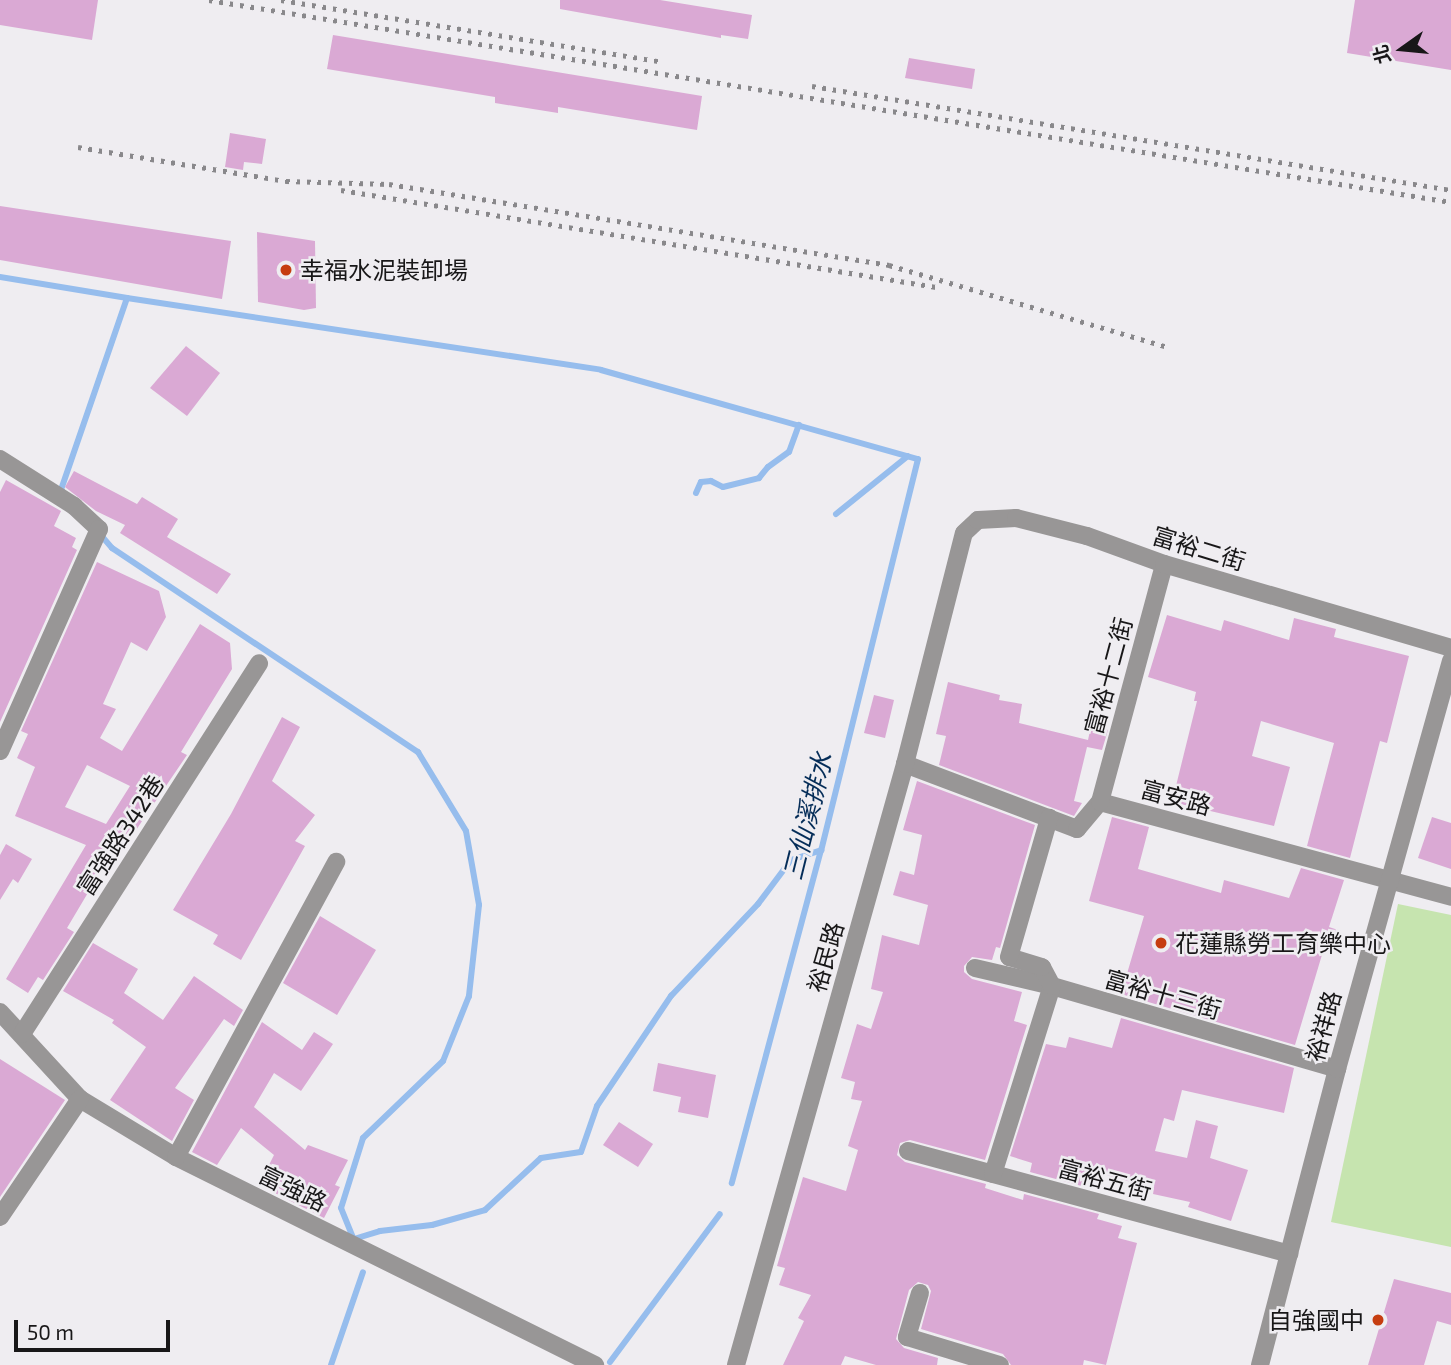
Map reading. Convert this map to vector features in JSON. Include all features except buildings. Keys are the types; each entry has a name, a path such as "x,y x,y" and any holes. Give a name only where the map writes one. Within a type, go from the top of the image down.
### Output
{"street":[{"path":"0,459 74,506 99,529 0,751"},
{"name":"富裕二街","path":"955,561 964,533 978,520 1016,518 1087,536 1164,564 1451,648"},
{"name":"裕民路","path":"736,1365 905,764 955,561"},
{"name":"富裕十二街","path":"1100,802 1164,564"},
{"name":"裕祥路","path":"1260,1365 1388,881 1451,661"},
{"name":"富強路342巷","path":"22,1034 259,663"},
{"path":"905,764 1077,829 1100,802"},
{"name":"富安路","path":"1100,802 1451,897"},
{"path":"993,1174 1052,986 1042,968 1009,957 1049,818"},
{"path":"176,1157 335,862"},
{"name":"富裕十三街","path":"975,968 1052,986 1337,1069"},
{"name":"富強路","path":"0,1012 80,1099 176,1157 595,1365"},
{"path":"0,1217 80,1099"},
{"name":"富裕五街","path":"908,1151 1289,1254"},
{"path":"920,1293 906,1337 940,1357 1000,1365"}],"green space":[{"path":"1398,904 1451,915 1451,1247 1331,1222"}],"waterway":[{"path":"0,277 127,298 61,490 64,493"},
{"path":"127,298 601,370 918,459 821,850 732,1183"},
{"path":"696,493 701,482 711,481 723,487 759,478 768,467 789,452 799,425"},
{"path":"836,514 908,456"},
{"path":"99,533 112,548 418,752 466,831 479,905 469,996 443,1061 363,1138 341,1208 354,1241"},
{"path":"354,1239 380,1231 432,1225 485,1210 541,1158 581,1152 597,1106 671,996 758,904 791,860 821,850"},
{"name":"三仙溪排水","path":"610,1362 720,1214"},
{"path":"331,1365 363,1272"}],"railway":[{"path":"209,0 1451,202"},
{"path":"281,0 663,62"},
{"path":"812,86 1451,190"},
{"path":"78,147 286,181 389,184 889,265 1168,347"},
{"path":"341,190 936,287"}],"place":[{"name":"幸福水泥裝卸場","path":"286,270"},
{"name":"花蓮縣勞工育樂中心","path":"1161,943"},
{"name":"自強國中","path":"1378,1320"}]}
